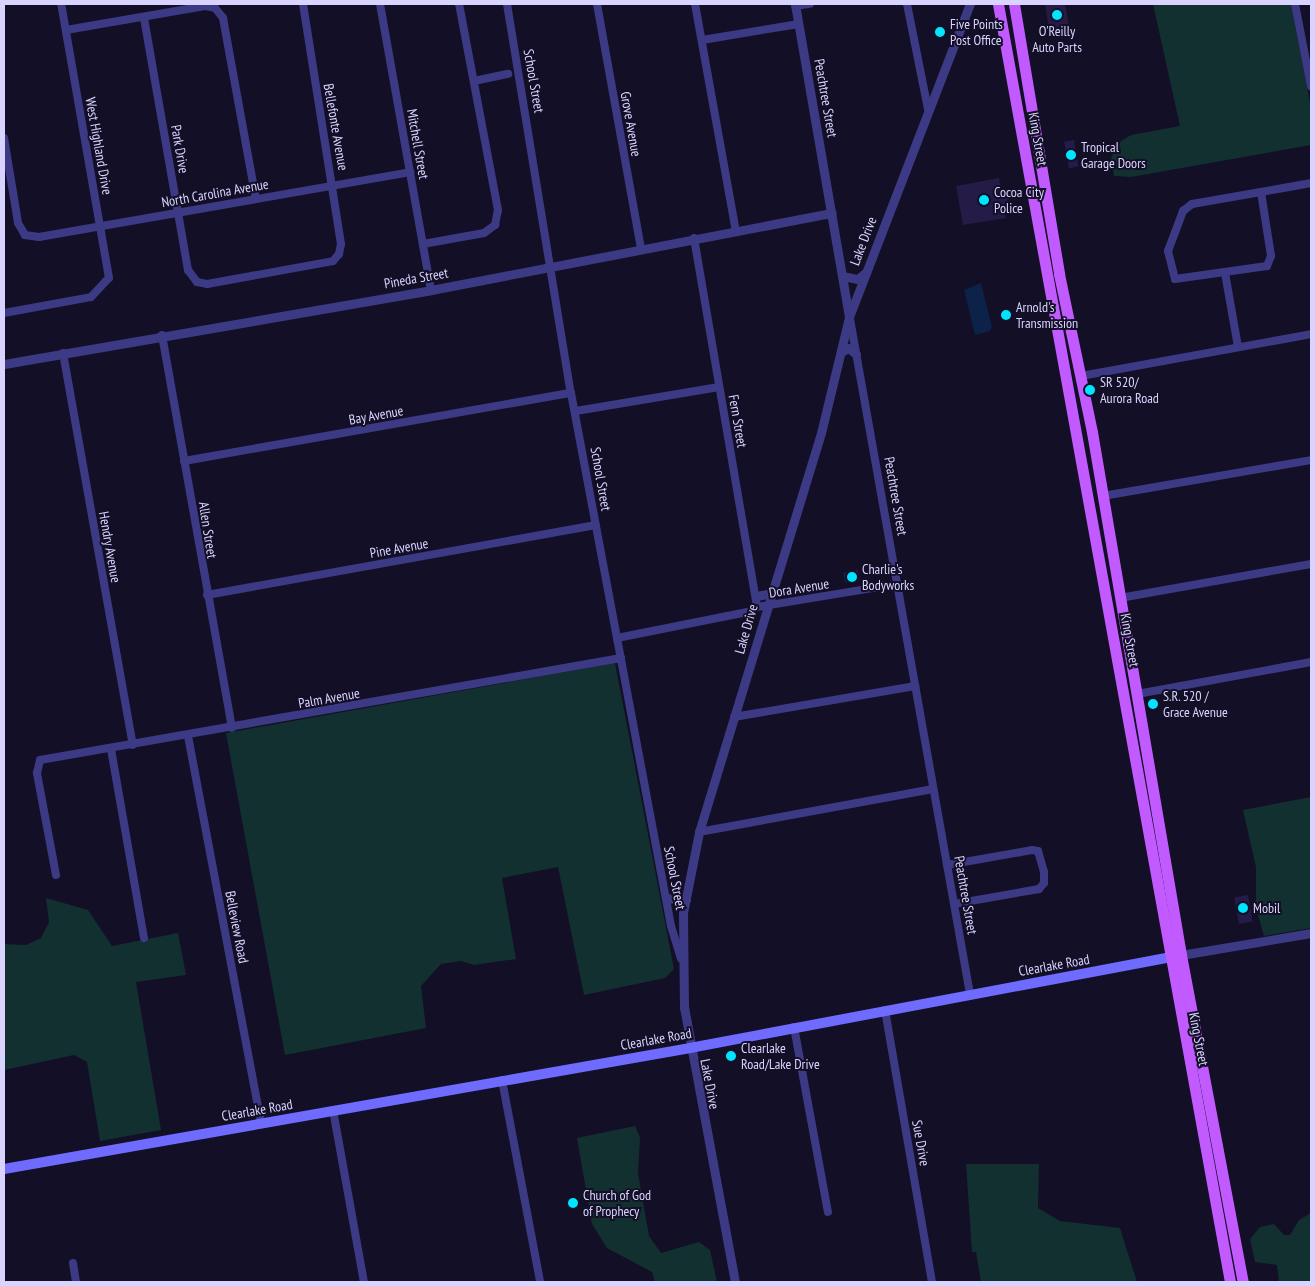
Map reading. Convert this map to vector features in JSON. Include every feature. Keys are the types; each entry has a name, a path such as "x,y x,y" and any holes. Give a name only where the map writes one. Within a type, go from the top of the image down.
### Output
{"main road":[{"name":"King Street","path":"998,4 1041,243 1089,487 1169,958 1230,1282"},
{"name":"King Street","path":"1014,4 1065,300 1103,496 1181,955 1243,1282"},
{"path":"1041,243 1051,258 1058,295 1065,300"},
{"path":"1057,323 1062,329 1072,368 1081,376"},
{"path":"1089,487 1093,489 1113,595 1120,598"},
{"path":"1108,601 1116,611 1133,710 1140,715"},
{"name":"Clearlake Road","path":"4,1169 690,1048 1181,955"},
{"path":"1203,1137 1216,1134"},
{"path":"1218,1213 1228,1230 1238,1282"}],"street":[{"name":"West Highland Drive","path":"4,313 91,297 100,291 109,278 61,4"},
{"path":"168,4 170,12"},
{"name":"Bellefonte Avenue","path":"197,282 207,284 333,261 339,254 341,244 333,185 303,4"},
{"name":"Mitchell Street","path":"380,4 430,290"},
{"path":"423,244 484,233 495,225 498,210 459,4"},
{"name":"School Street","path":"507,4 552,265 571,393 576,411 666,898 681,958"},
{"name":"Grove Avenue","path":"597,4 641,248"},
{"path":"695,4 736,231"},
{"path":"795,5 810,4"},
{"path":"907,4 928,109"},
{"name":"Lake Drive","path":"735,1282 690,1048 681,958 686,900 699,832 734,717 762,606 771,593 821,433 849,317 970,4"},
{"path":"1305,4 1295,5 1311,86"},
{"name":"Peachtree Street","path":"795,5 970,994"},
{"path":"66,30 206,6 215,8 223,18 256,199"},
{"name":"Park Drive","path":"144,18 188,270 197,282"},
{"path":"702,40 799,24"},
{"path":"474,81 508,74"},
{"name":"North Carolina Avenue","path":"4,138 18,223 24,235 39,237 410,172"},
{"path":"1261,192 1271,256 1267,266 1175,279 1168,251 1183,211 1192,204 1311,183"},
{"name":"Pineda Street","path":"4,364 162,335 430,290 552,265 832,213"},
{"name":"Fern Street","path":"694,238 756,596 762,606"},
{"path":"842,276 858,279 866,272"},
{"path":"1224,273 1238,347"},
{"path":"1081,376 1311,334"},
{"name":"Allen Street","path":"162,335 206,595 232,728"},
{"path":"841,352 848,348 856,354"},
{"name":"Hendry Avenue","path":"63,354 133,745"},
{"path":"576,411 719,387"},
{"name":"Bay Avenue","path":"184,461 571,393"},
{"path":"1103,496 1311,460"},
{"name":"Pine Avenue","path":"206,595 596,525"},
{"path":"1120,598 1311,564"},
{"name":"Dora Avenue","path":"617,638 752,612 762,606 898,584"},
{"path":"756,596 771,593"},
{"name":"Palm Avenue","path":"56,875 37,773 40,760 188,736 621,658"},
{"path":"1137,694 1311,662"},
{"path":"734,717 915,686"},
{"name":"Belleview Road","path":"188,736 261,1124"},
{"path":"111,749 144,938"},
{"path":"699,832 933,789"},
{"path":"947,865 1032,850 1038,851 1044,872 1044,883 1039,888 954,904"},
{"path":"666,898 686,900"},
{"name":"Clearlake Road","path":"1181,955 1311,932"},
{"name":"Sue Drive","path":"885,1010 932,1280"},
{"path":"794,1027 828,1212"},
{"path":"502,1080 540,1282"},
{"path":"333,1110 364,1282"},
{"path":"73,1263 76,1282"}],"green space":[{"path":"1153,4 1291,4 1311,108 1311,145 1131,177 1114,176 1111,158 1121,141 1131,135 1180,126"},
{"path":"615,663 674,969 665,978 584,995 558,867 502,878 516,959 474,965 461,961 441,964 421,986 426,1028 285,1055 226,733"},
{"path":"1311,797 1311,928 1264,936 1256,908 1256,867 1243,810"},
{"path":"46,898 88,910 112,946 178,933 186,975 136,982 161,1130 100,1141 87,1062 74,1055 4,1070 4,944 26,945 41,938 49,922"},
{"path":"635,1126 640,1137 638,1173 649,1236 661,1253 699,1242 710,1250 717,1282 655,1282 652,1272 607,1248 592,1224 577,1138"},
{"path":"966,1164 1039,1164 1038,1208 1060,1221 1120,1228 1137,1282 981,1282 976,1252 972,1252"},
{"path":"1311,1213 1311,1282 1279,1282 1277,1265 1255,1262 1250,1239 1260,1227 1274,1224 1284,1235 1290,1235 1299,1220"}],"water":[{"path":"981,283 992,327 990,331 975,335 964,290"}],"building":[{"name":"O'Reilly Auto Parts","path":"1045,4 1065,4 1069,26 1049,29"},
{"name":"Tropical Garage Doors","path":"1074,140 1079,167 1069,168 1064,142"},
{"name":"Cocoa City Police","path":"999,178 1001,189 1010,196 1004,207 1006,218 963,225 956,186"},
{"name":"Charlie's Bodyworks","path":"858,570 860,580 845,583 843,573"},
{"name":"Mobil","path":"1248,895 1253,922 1239,924 1234,897"}],"place":[{"name":"O'Reilly Auto Parts","path":"1057,15"},
{"name":"Five Points Post Office","path":"940,32"},
{"name":"Tropical Garage Doors","path":"1071,155"},
{"name":"Cocoa City Police","path":"984,200"},
{"name":"Arnold's Transmission","path":"1006,315"},
{"name":"SR 520/ Aurora Road","path":"1090,390"},
{"name":"Charlie's Bodyworks","path":"852,577"},
{"name":"S.R. 520 / Grace Avenue","path":"1153,704"},
{"name":"Mobil","path":"1243,908"},
{"name":"Clearlake Road/Lake Drive","path":"731,1056"},
{"name":"Church of God of Prophecy","path":"573,1203"}]}
